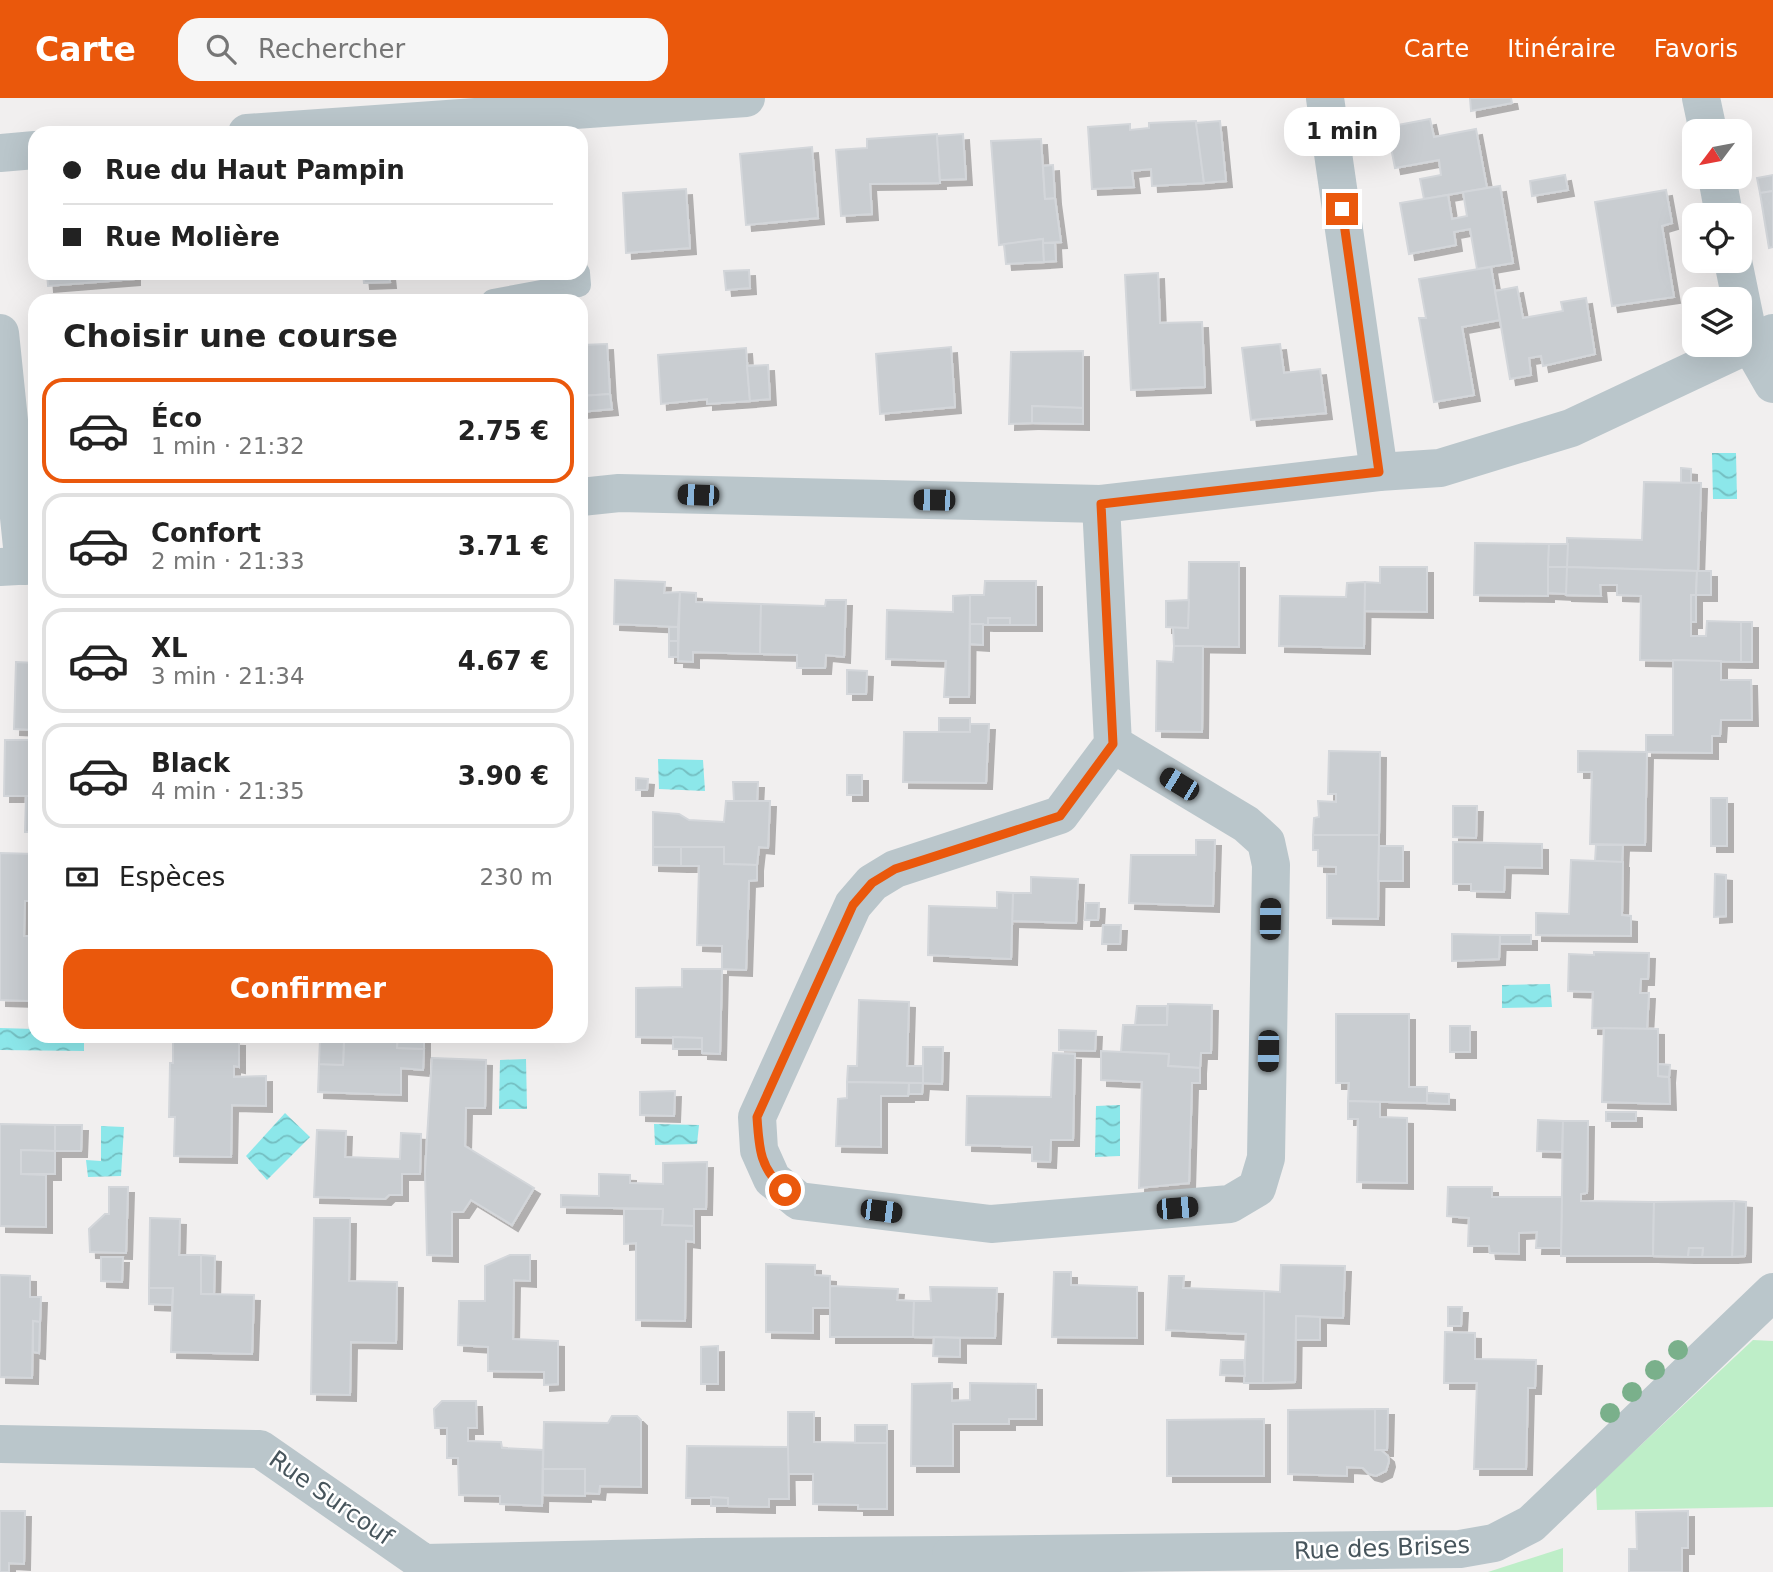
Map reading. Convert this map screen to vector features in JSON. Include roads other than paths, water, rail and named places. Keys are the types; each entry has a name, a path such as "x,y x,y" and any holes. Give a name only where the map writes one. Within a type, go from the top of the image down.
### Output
{"street":[{"path":"293,126 405,109 571,121 746,98"},
{"path":"1325,98 1379,472"},
{"path":"1701,98 1705,119"},
{"path":"0,153 28,151"},
{"path":"1737,273 1761,338 1773,384"},
{"path":"0,333 20,566"},
{"path":"588,496 619,493 1101,504 1379,472 1440,468 1571,428 1761,338"},
{"path":"1101,504 1113,744 1060,816 895,869 872,883 853,905 757,1117 759,1150 772,1179 799,1202 991,1224 1230,1204 1257,1188 1266,1158 1272,865 1266,842 1246,824 1113,744"},
{"name":"Rue des Brises","path":"951,1564 1460,1549 1494,1543 1531,1524 1773,1292"},
{"name":"Rue Surcouf","path":"0,1444 260,1449 424,1563 702,1557 951,1564"}],"lane":[{"path":"531,294 579,285 579,280"}],"water":[{"path":"1712,453 1736,453 1737,499 1713,499"},
{"path":"658,759 703,760 705,791 659,789"},
{"path":"1550,984 1552,1007 1502,1008 1502,985"},
{"path":"0,1028 28,1029 28,1043 84,1043 84,1051 0,1050"},
{"path":"526,1059 527,1109 499,1109 500,1060"},
{"path":"1120,1105 1120,1156 1095,1157 1096,1106"},
{"path":"285,1113 310,1137 267,1180 246,1156"},
{"path":"654,1124 699,1125 697,1144 655,1145"},
{"path":"101,1126 124,1127 121,1176 88,1177 86,1160 101,1161"}]}
